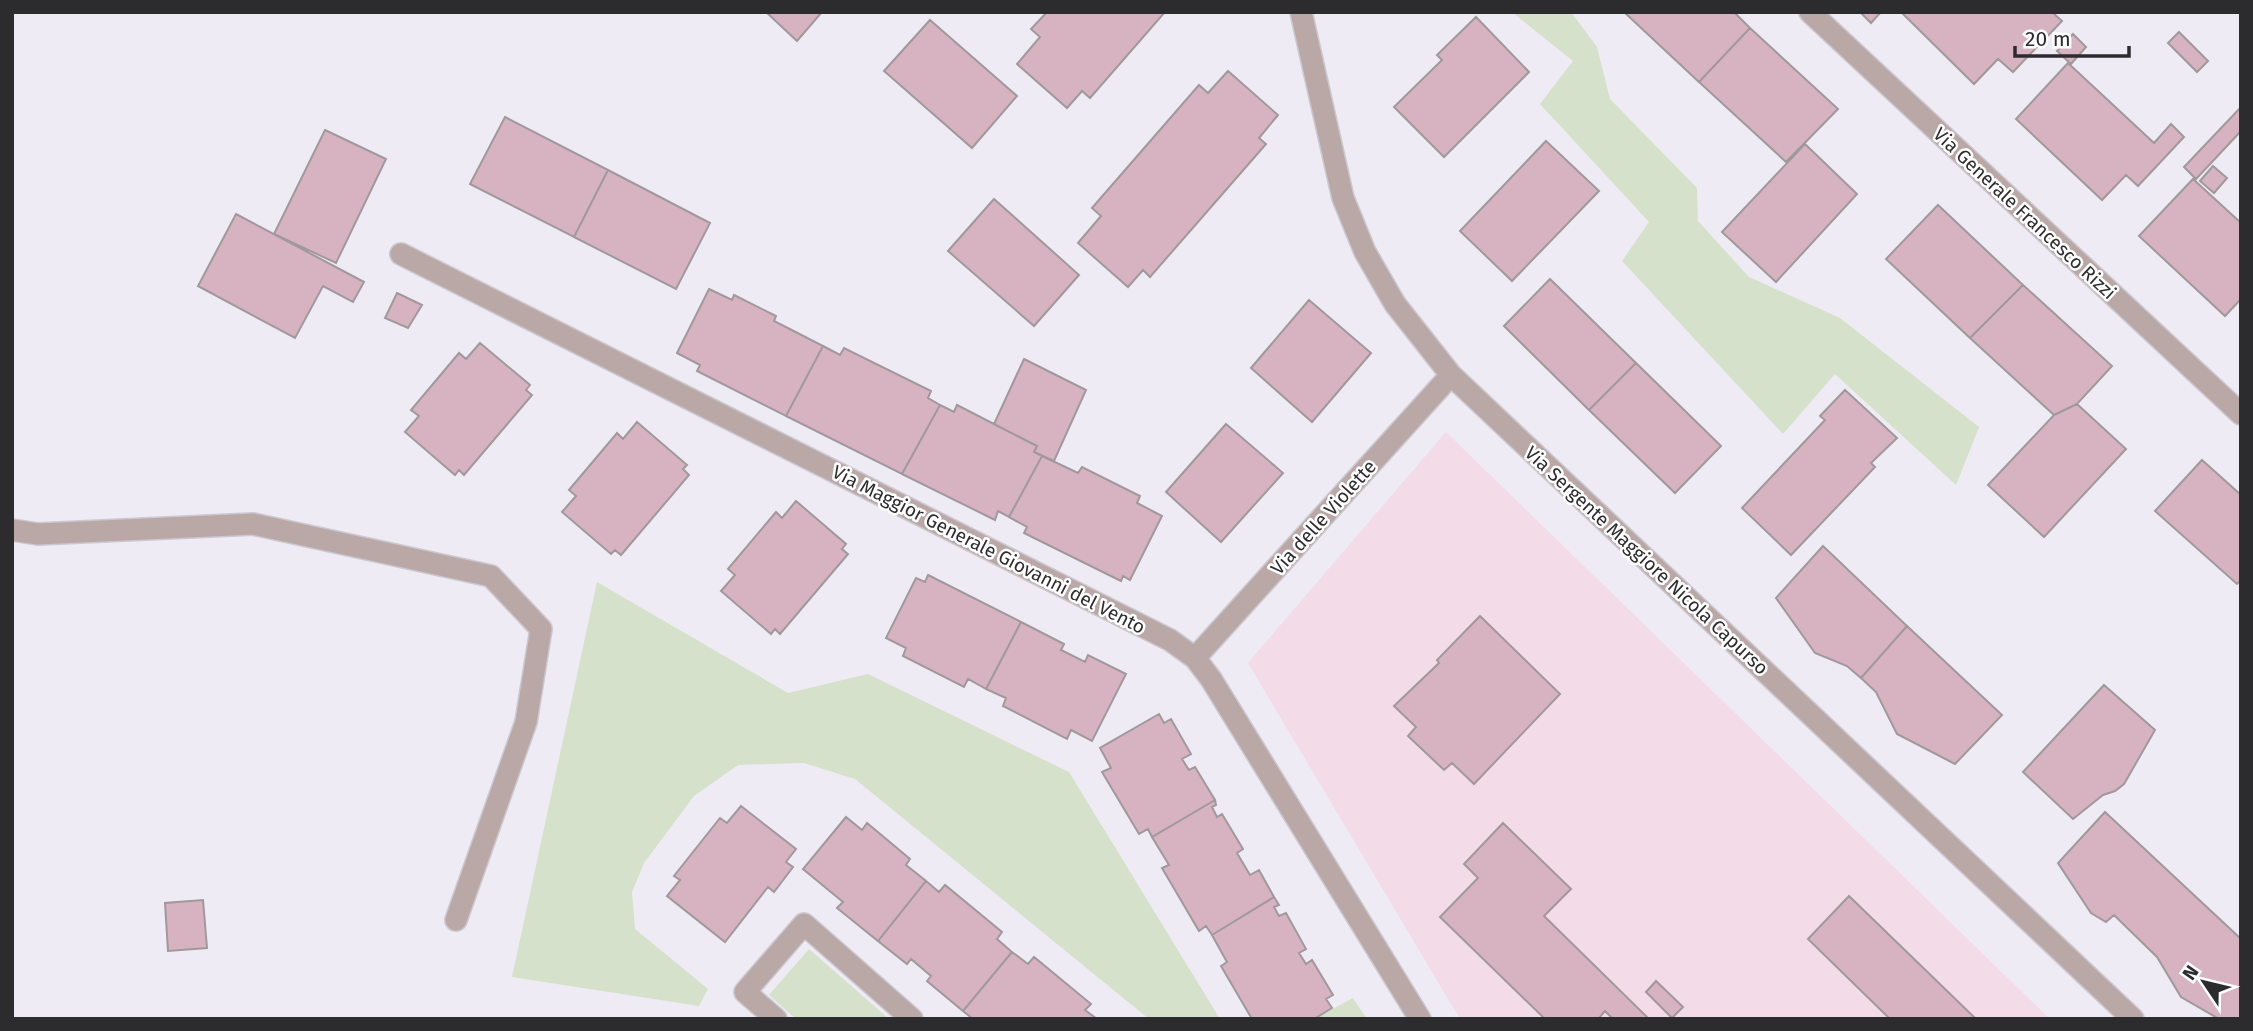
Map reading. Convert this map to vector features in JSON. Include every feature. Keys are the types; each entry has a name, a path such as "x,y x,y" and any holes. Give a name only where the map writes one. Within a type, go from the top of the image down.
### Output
{"street":[{"name":"Via Sergente Maggiore Nicola Capurso","path":"1301,12 1343,198 1365,252 1395,304 1451,375 2133,1019"},
{"name":"Via Generale Francesco Rizzi","path":"1810,12 2241,414"},
{"name":"Via Maggior Generale Giovanni del Vento","path":"401,254 1170,640 1195,658 1212,679 1420,1019"},
{"name":"Via delle Violette","path":"1195,658 1451,375"},
{"path":"12,530 38,534 253,524 491,576 541,629 526,722 456,920"},
{"path":"776,1019 745,992 804,924 912,1019"}],"shaded area":[{"path":"1446,432 2050,1019 1460,1019 1248,663"}],"green space":[{"path":"1512,12 1571,12 1597,47 1610,99 1697,188 1698,221 1749,277 1840,318 1979,427 1956,485 1835,374 1783,434 1622,261 1649,222 1540,104 1573,61"},
{"path":"597,582 788,693 868,674 1069,772 1220,1019 1149,1019 855,779 804,763 738,765 694,796 644,863 632,892 635,929 708,989 699,1006 512,977"},
{"path":"809,949 889,1019 796,1019 769,995"},
{"path":"1353,998 1367,1019 1314,1019"}],"building":[{"path":"766,12 822,12 797,41"},
{"path":"1047,12 1165,12 1090,98 1082,91 1067,108 1017,64 1040,37 1031,29"},
{"path":"1624,12 1734,12 1750,28 1699,82"},
{"path":"1860,12 1881,12 1871,23"},
{"path":"1901,12 2052,12 2062,21 2013,72 1998,59 1974,84"},
{"path":"1476,17 1529,72 1444,157 1394,107 1442,60 1437,55"},
{"path":"930,20 1017,96 972,148 884,71"},
{"path":"1750,28 1838,109 1786,162 1699,82"},
{"path":"2179,32 2208,61 2197,72 2168,43"},
{"path":"2073,34 2086,47 2071,64 2057,51"},
{"path":"2068,63 2154,143 2171,124 2184,137 2138,186 2126,175 2102,200 2016,119"},
{"path":"1228,71 1278,115 1259,138 1266,144 1150,277 1143,270 1128,287 1078,243 1101,216 1092,208 1199,85 1208,93"},
{"path":"2241,107 2241,131 2196,179 2184,167"},
{"path":"505,117 608,170 574,237 470,184"},
{"path":"325,130 386,159 336,263 274,234"},
{"path":"1546,141 1599,191 1512,281 1460,231"},
{"path":"1805,144 1857,194 1776,282 1722,232"},
{"path":"2213,166 2227,178 2214,193 2200,181"},
{"path":"608,170 710,223 676,289 574,237"},
{"path":"2193,179 2241,223 2241,299 2225,316 2139,236"},
{"path":"994,199 1079,275 1034,326 948,251"},
{"path":"1938,205 2023,285 1970,338 1886,259"},
{"path":"236,214 364,282 353,302 323,286 295,338 198,286"},
{"path":"1550,279 1636,363 1589,410 1504,326"},
{"path":"2023,285 2112,366 2077,404 2054,415 1970,338"},
{"path":"709,289 732,300 734,295 776,316 774,321 823,346 786,416 697,371 700,365 677,353"},
{"path":"397,293 422,305 408,328 385,318"},
{"path":"1309,300 1371,353 1312,422 1251,368"},
{"path":"480,343 530,385 526,390 532,395 464,475 459,470 455,475 405,432 419,416 411,410 459,353 466,359"},
{"path":"823,346 840,355 844,348 931,391 928,398 940,405 902,474 786,416"},
{"path":"1024,359 1086,390 1054,461 1034,452 1037,446 994,424"},
{"path":"1636,363 1721,446 1675,493 1589,410"},
{"path":"1845,390 1897,438 1871,463 1875,467 1791,555 1742,508 1825,420 1820,416"},
{"path":"2077,404 2126,449 2044,537 1988,485 2054,415"},
{"path":"940,405 954,412 957,405 1037,446 1034,452 1042,456 1009,517 998,511 995,520 902,474"},
{"path":"637,422 687,465 683,469 689,475 621,555 615,550 611,554 562,512 576,496 569,490 617,433 623,439"},
{"path":"1226,424 1283,473 1221,542 1166,492"},
{"path":"1042,456 1078,473 1082,467 1140,496 1137,503 1162,516 1130,580 1123,576 1121,581 1024,533 1027,527 1009,517"},
{"path":"2202,460 2241,495 2241,580 2237,584 2155,511"},
{"path":"796,501 846,544 842,549 848,554 780,634 775,629 771,634 721,591 735,575 728,569 776,512 782,518"},
{"path":"1823,546 1907,626 1861,678 1847,666 1815,653 1776,598"},
{"path":"928,575 1021,622 986,689 968,679 964,687 903,656 906,648 886,638 916,578 925,582"},
{"path":"1480,616 1560,694 1474,784 1452,763 1444,770 1408,736 1416,727 1394,706 1439,663 1437,660"},
{"path":"1021,622 1064,644 1061,650 1085,662 1088,655 1126,674 1092,741 1071,730 1067,739 1003,706 1006,698 986,689"},
{"path":"1907,626 2002,715 1955,764 1897,734 1876,692 1861,678"},
{"path":"2104,685 2155,730 2124,784 2103,795 2073,819 2023,772"},
{"path":"1159,714 1164,723 1171,719 1191,754 1182,759 1189,770 1195,767 1215,800 1152,837 1148,829 1139,834 1102,772 1111,768 1100,748"},
{"path":"1215,800 1216,805 1212,807 1217,817 1222,814 1243,849 1237,853 1250,875 1259,870 1274,897 1212,935 1206,926 1199,931 1162,868 1169,865 1152,837"},
{"path":"741,806 796,849 786,862 793,867 774,892 768,887 725,942 667,896 680,880 674,876 720,818 727,823"},
{"path":"2105,812 2241,939 2241,1019 2219,1019 2181,997 2157,957 2114,915 2106,922 2091,913 2058,863"},
{"path":"846,817 862,830 867,823 910,859 906,865 926,881 878,941 837,908 843,902 803,869"},
{"path":"1503,823 1571,889 1544,916 1649,1019 1613,1019 1605,1011 1598,1019 1545,1019 1440,917 1478,878 1464,864"},
{"path":"926,881 939,892 945,885 1002,932 997,939 1012,952 963,1011 927,981 931,976 911,959 907,964 878,941"},
{"path":"1849,896 1976,1019 1890,1019 1808,939"},
{"path":"1274,897 1279,905 1274,907 1279,916 1286,913 1306,949 1299,953 1306,964 1312,960 1333,995 1326,999 1332,1008 1314,1019 1252,1019 1221,966 1227,962 1212,935"},
{"path":"203,900 207,948 168,951 165,903"},
{"path":"1012,952 1028,964 1034,957 1091,1004 1085,1010 1097,1019 973,1019 963,1011"},
{"path":"1656,981 1683,1007 1672,1018 1646,992"}]}
